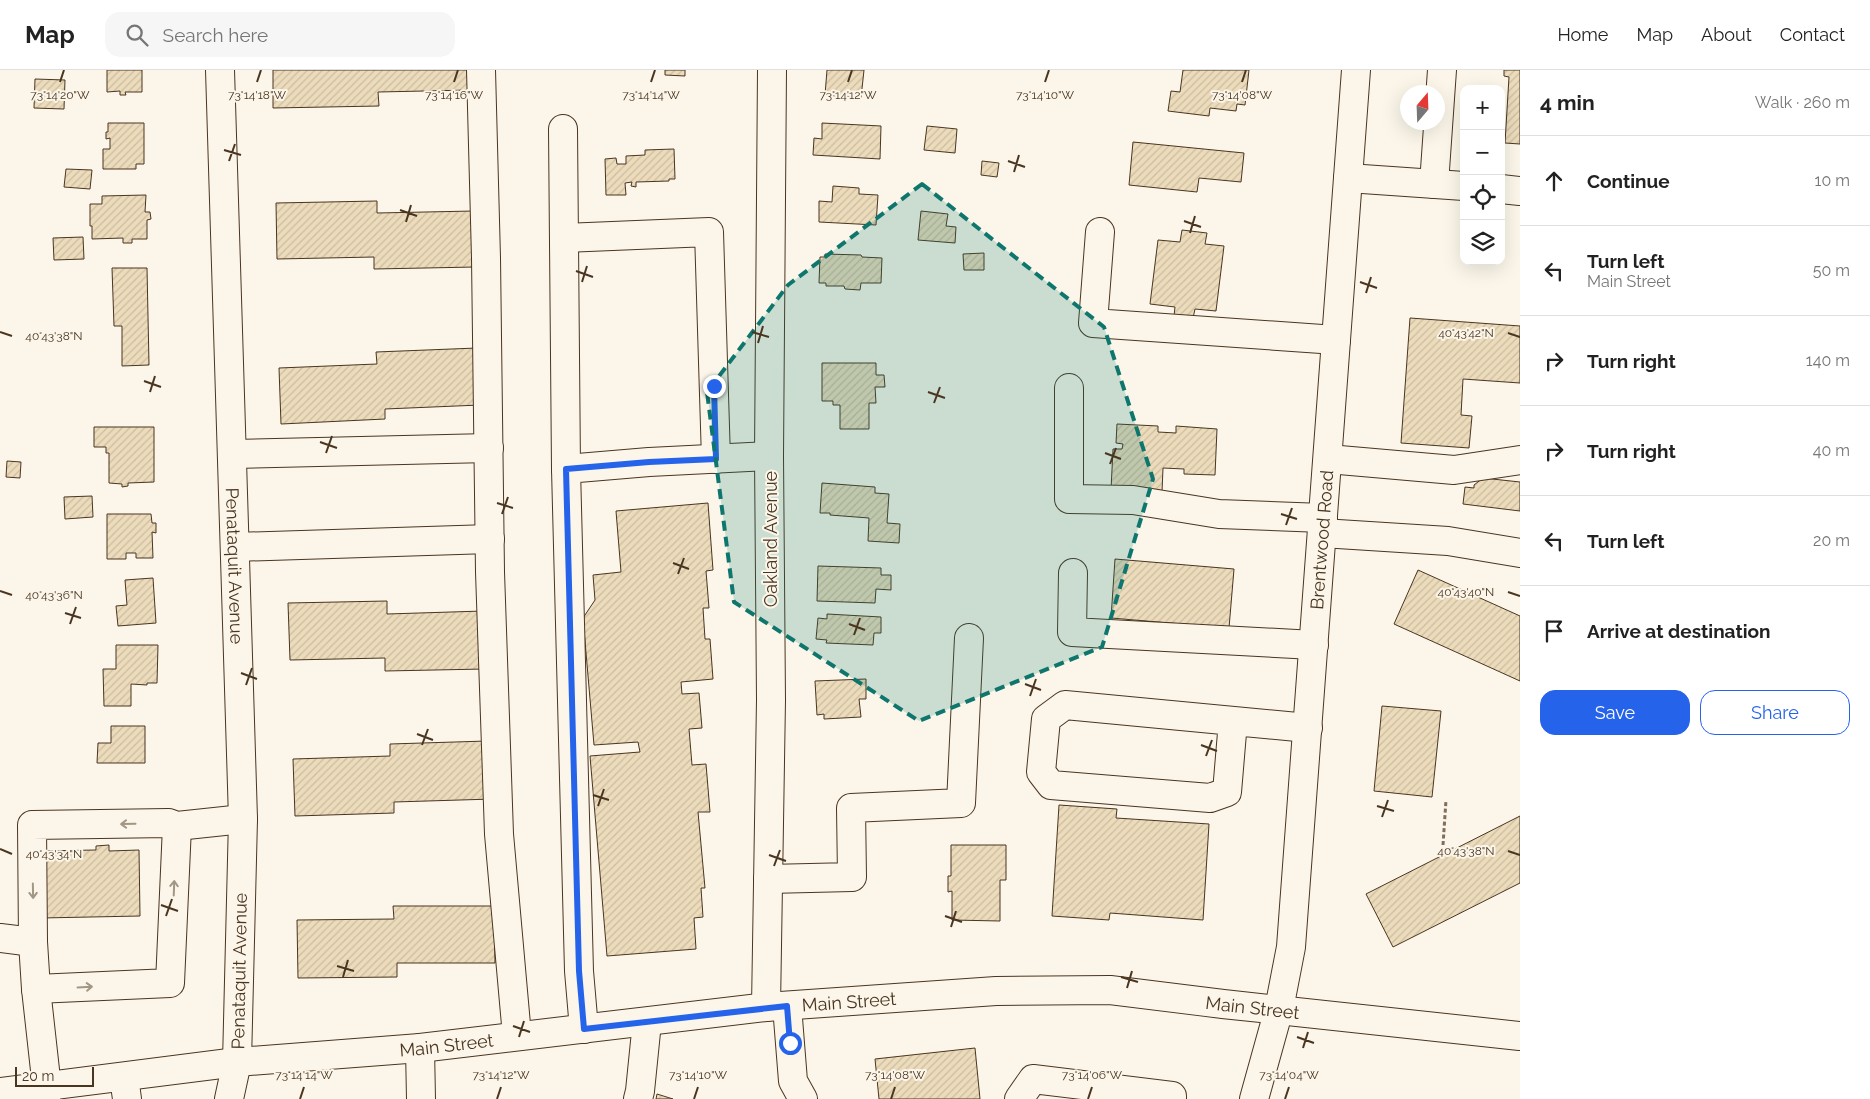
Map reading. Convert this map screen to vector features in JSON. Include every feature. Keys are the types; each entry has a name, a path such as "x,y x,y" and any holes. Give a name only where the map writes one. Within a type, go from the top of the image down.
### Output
{"street":[{"name":"Penataquit Avenue","path":"220,70 242,819 237,1062 229,1099"},
{"path":"481,70 490,539 499,834 517,1036"},
{"name":"Oakland Avenue","path":"772,70 769,456 771,700 768,879 777,1007 793,1081 803,1099"},
{"name":"Brentwood Road","path":"1254,1099 1279,1010 1291,947 1356,70"},
{"path":"1434,184 1442,70"},
{"path":"563,129 566,469 579,971 584,1029"},
{"path":"1348,178 1460,186"},
{"path":"1505,189 1520,191"},
{"path":"564,238 709,232 716,459"},
{"path":"1100,232 1093,323 1336,340"},
{"path":"1069,388 1069,500 1133,500 1219,514 1448,541 1520,553"},
{"path":"232,454 489,448"},
{"path":"566,469 649,462 769,456"},
{"path":"1328,459 1454,470 1520,460"},
{"path":"235,547 490,539"},
{"path":"1072,573 1072,632 1314,645"},
{"path":"768,879 852,877 852,808 961,803 969,638"},
{"path":"1233,721 1227,792 1210,798 1051,785 1041,772 1046,719 1064,705 1308,728"},
{"path":"47,1093 33,942 32,825 169,823 177,826 242,819"},
{"path":"36,989 170,983 177,826"},
{"path":"0,938 33,942"},
{"name":"Main Street","path":"0,1092 47,1093 125,1088 237,1062 420,1048 777,1007 996,991 1110,990 1520,1036"},
{"path":"638,1099 646,1022"},
{"path":"420,1048 421,1099"},
{"path":"1019,1099 1033,1080 1172,1096 1172,1099"}],"path":[{"path":"1443,844 1446,800"}],"highlighted area":[{"path":"922,184 1104,327 1153,479 1102,647 919,721 734,602 707,392 788,285"}],"building":[{"path":"107,70 142,70 142,92 125,92 126,95 120,95 120,91 107,92"},
{"path":"273,70 471,70 471,90 378,92 379,106 273,108"},
{"path":"665,70 685,70 685,76 665,75"},
{"path":"827,70 864,70 861,98 825,95"},
{"path":"1183,70 1249,70 1245,105 1237,104 1236,111 1210,108 1209,116 1168,111 1171,91 1180,92"},
{"path":"1504,70 1520,70 1520,144 1505,143 1509,77 1504,76"},
{"path":"35,79 65,80 64,109 34,108"},
{"path":"108,123 144,123 144,164 136,164 136,169 103,169 103,149 110,149 110,138 106,139"},
{"path":"822,123 881,126 880,159 813,155 814,138 822,139"},
{"path":"927,126 957,129 955,153 924,150"},
{"path":"1133,142 1244,153 1241,182 1199,178 1197,192 1129,185"},
{"path":"674,149 675,179 669,179 669,181 636,182 636,187 631,186 632,182 625,183 626,195 606,195 605,159 616,158 617,164 626,164 626,156 645,155 645,150"},
{"path":"982,161 999,163 997,177 981,175"},
{"path":"66,169 92,170 90,189 64,187"},
{"path":"833,186 859,188 859,194 878,195 876,225 819,222 819,201 832,202"},
{"path":"146,195 145,212 150,212 151,219 147,220 147,239 132,239 132,243 123,243 123,238 92,239 90,204 102,204 102,196"},
{"path":"377,201 377,213 474,211 475,267 374,269 374,257 277,259 276,203"},
{"path":"921,211 948,214 946,226 956,227 955,243 918,240"},
{"path":"1182,230 1207,233 1205,244 1224,246 1216,311 1195,309 1193,318 1174,316 1175,307 1150,304 1158,240 1180,242"},
{"path":"83,237 84,259 54,260 53,238"},
{"path":"984,253 984,270 964,270 963,254"},
{"path":"825,254 861,255 862,257 882,258 881,283 861,283 860,290 845,289 844,286 826,286 826,283 819,283 820,257 825,257"},
{"path":"112,268 147,268 149,365 122,366 122,326 114,326"},
{"path":"1410,318 1520,326 1520,383 1463,379 1461,415 1472,416 1469,448 1401,443"},
{"path":"477,348 480,405 385,409 385,419 281,424 279,368 377,364 376,352"},
{"path":"822,363 876,363 876,375 884,375 885,387 875,387 876,403 869,403 869,429 840,429 840,405 833,405 833,401 822,401"},
{"path":"1117,424 1158,426 1158,432 1176,433 1176,426 1217,429 1215,475 1184,474 1184,469 1163,468 1162,492 1111,490 1113,449 1122,449 1123,444 1116,443"},
{"path":"94,427 154,427 154,482 128,483 128,486 122,487 122,484 109,483 109,453 106,453 106,447 94,447"},
{"path":"7,461 21,462 20,478 6,477"},
{"path":"1483,478 1520,482 1520,511 1463,504 1465,487 1474,488 1474,485"},
{"path":"822,483 875,487 875,493 889,494 887,523 900,524 899,543 868,541 869,518 820,513"},
{"path":"92,496 93,517 65,519 64,497"},
{"path":"708,503 713,570 706,571 709,608 703,608 705,639 710,639 713,679 681,682 682,694 699,693 702,728 689,729 692,765 706,764 710,812 698,812 705,888 701,888 703,917 694,918 696,949 607,956 590,756 640,752 638,742 594,745 583,618 595,600 593,575 621,572 616,511"},
{"path":"107,514 151,514 152,523 156,523 156,533 152,532 153,558 136,558 136,553 126,553 126,559 107,559"},
{"path":"1115,559 1234,569 1229,628 1111,618"},
{"path":"818,566 881,568 881,575 891,575 891,590 876,589 875,603 817,601"},
{"path":"1418,570 1520,616 1520,681 1394,624"},
{"path":"153,578 156,623 118,626 116,606 127,605 125,580"},
{"path":"387,601 387,614 483,611 484,669 385,671 385,658 290,660 288,603"},
{"path":"827,614 881,617 881,633 874,633 873,645 826,643 827,640 816,639 818,618 827,619"},
{"path":"116,645 158,645 157,683 147,683 147,685 131,684 131,706 104,706 103,669 116,669"},
{"path":"866,679 866,699 859,699 861,717 824,719 824,714 817,715 815,681"},
{"path":"1382,706 1441,711 1432,797 1374,791"},
{"path":"111,726 145,726 145,763 97,763 98,743 111,743"},
{"path":"487,741 493,799 394,802 394,813 295,816 293,759 390,756 390,744"},
{"path":"1059,805 1117,809 1116,818 1209,824 1203,920 1110,913 1109,920 1052,916"},
{"path":"1520,816 1520,883 1393,947 1366,894"},
{"path":"109,845 109,851 139,850 140,916 41,918 39,851 96,850 96,846"},
{"path":"951,845 1006,845 1006,880 1000,880 1000,921 952,920 952,891 948,892 948,876 951,876"},
{"path":"393,906 494,906 495,963 397,963 397,977 298,978 297,920 394,919"},
{"path":"975,1048 980,1099 879,1099 875,1059"},
{"path":"657,1094 673,1099 656,1099"}],"route":[{"path":"714,386 716,459 566,469 579,971 584,1029 787,1006 790,1043"}]}
